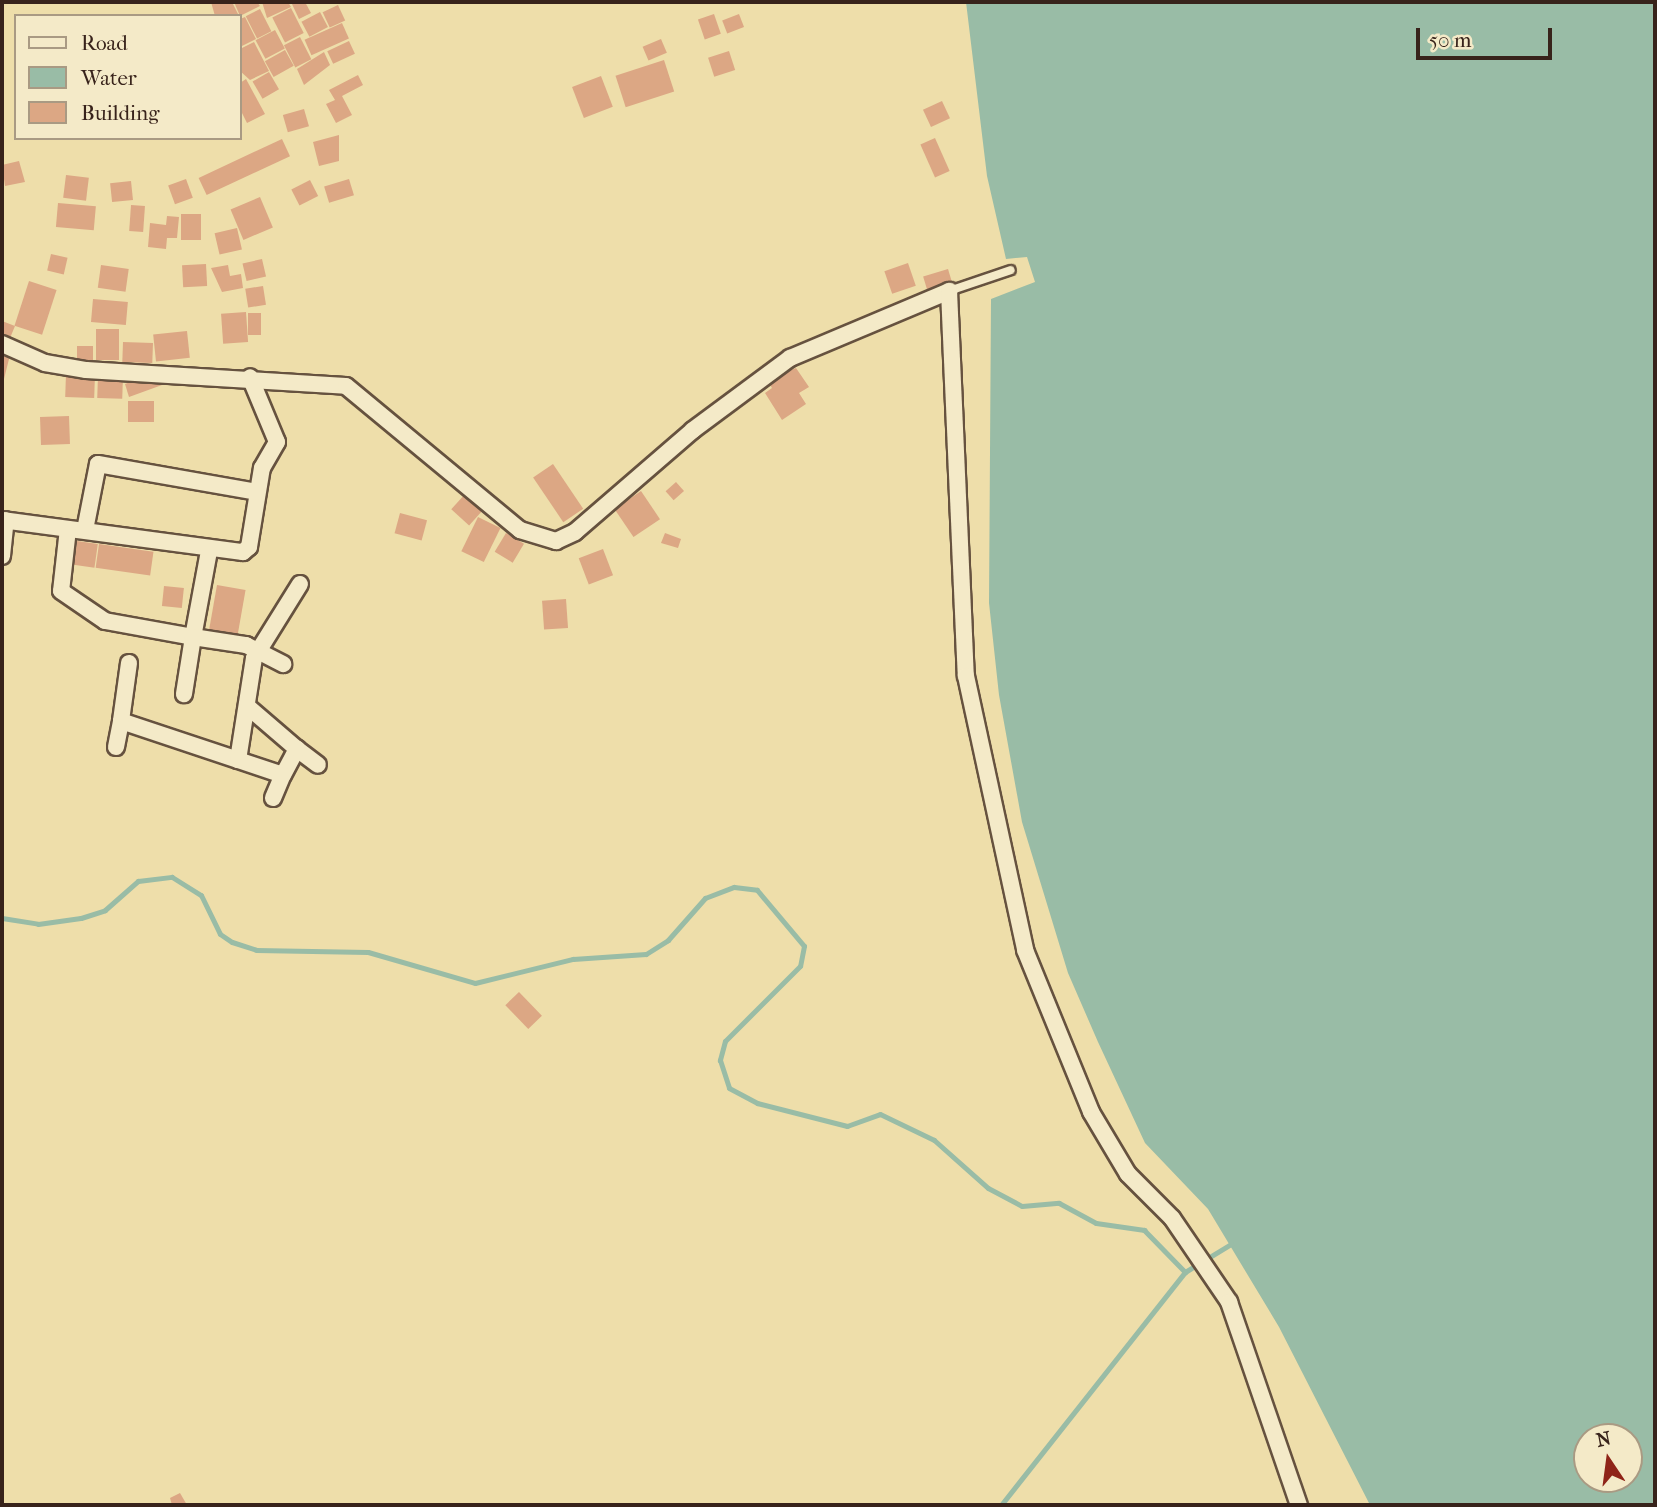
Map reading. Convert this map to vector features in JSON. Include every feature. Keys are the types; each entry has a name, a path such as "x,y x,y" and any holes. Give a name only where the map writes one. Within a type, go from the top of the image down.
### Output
{"street":[{"path":"2,344 45,363 86,370 250,377 346,386 520,530 556,541 575,532 693,429 790,358 949,291 966,676 1012,896 1059,1048 1090,1112 1128,1174 1172,1218 1229,1302 1300,1505"},
{"path":"2,556 4,520 236,554 249,547 257,492 276,442 250,377"},
{"path":"85,530 99,464 257,492"},
{"path":"68,529 61,591 106,621 260,652 282,664"},
{"path":"184,694 209,551"},
{"path":"238,760 260,652 300,584"},
{"path":"116,747 129,663"},
{"path":"247,706 318,765"},
{"path":"121,721 283,775"},
{"path":"273,798 297,748"}],"lane":[{"path":"949,291 1011,270"}],"water":[{"path":"966,2 1655,2 1655,1505 1370,1505 1279,1327 1208,1209 1145,1143 1068,973 1022,822 999,695 989,603 991,299 1035,282 1027,257 1006,259 987,176"}],"building":[{"path":"211,2 232,2 238,14 214,14"},
{"path":"234,2 257,2 260,6 242,15"},
{"path":"262,2 288,2 291,7 267,18"},
{"path":"291,2 305,2 311,13 299,19"},
{"path":"338,5 345,20 330,28 323,12"},
{"path":"291,8 304,33 285,42 272,18"},
{"path":"260,9 271,31 257,39 246,16"},
{"path":"320,12 328,27 309,37 301,22"},
{"path":"714,14 721,34 705,39 698,20"},
{"path":"739,14 744,27 727,34 722,20"},
{"path":"245,17 256,39 242,46 242,18"},
{"path":"342,23 349,39 311,55 305,40"},
{"path":"275,30 285,49 265,59 256,40"},
{"path":"300,37 311,59 295,67 284,45"},
{"path":"661,39 667,53 648,61 643,47"},
{"path":"349,41 355,54 333,64 327,51"},
{"path":"254,42 269,71 250,80 242,73 242,48"},
{"path":"285,50 294,66 274,77 265,61"},
{"path":"729,51 735,70 714,77 708,58"},
{"path":"324,52 330,65 304,85 297,69"},
{"path":"664,60 674,91 626,107 615,76"},
{"path":"269,72 279,89 263,99 253,82"},
{"path":"358,75 363,85 342,96 352,115 336,123 326,104 335,100 329,90"},
{"path":"601,76 613,107 584,118 572,87"},
{"path":"246,79 265,114 247,123 242,113 242,82"},
{"path":"942,101 950,118 931,127 923,110"},
{"path":"304,109 309,126 288,132 283,115"},
{"path":"339,135 339,161 319,166 313,142"},
{"path":"935,138 950,171 935,177 920,145"},
{"path":"282,139 290,156 207,195 199,178"},
{"path":"19,161 25,182 5,186 2,165"},
{"path":"66,175 89,178 86,201 63,198"},
{"path":"186,179 193,198 175,204 168,185"},
{"path":"349,179 354,195 329,203 324,187"},
{"path":"310,180 318,196 299,206 291,190"},
{"path":"131,181 133,200 112,202 110,183"},
{"path":"260,197 273,227 243,240 231,210"},
{"path":"58,203 96,206 94,230 56,227"},
{"path":"131,205 145,206 143,232 129,231"},
{"path":"181,214 201,214 201,240 181,240"},
{"path":"167,216 179,217 177,238 167,238 166,249 148,247 150,223 166,225"},
{"path":"237,228 242,249 220,255 215,233"},
{"path":"51,254 68,258 64,274 47,271"},
{"path":"262,259 266,277 247,281 243,263"},
{"path":"908,263 916,286 892,294 884,271"},
{"path":"206,264 207,286 183,287 182,265"},
{"path":"101,265 129,269 126,292 98,288"},
{"path":"228,265 230,276 241,274 243,288 222,292 211,268"},
{"path":"948,269 952,282 927,290 923,277"},
{"path":"29,281 57,290 42,335 14,326"},
{"path":"263,286 266,305 248,308 245,289"},
{"path":"93,299 128,302 126,325 91,322"},
{"path":"246,312 248,342 223,344 221,314"},
{"path":"248,313 261,313 261,335 248,335"},
{"path":"2,321 15,326 10,338 2,335"},
{"path":"96,329 119,329 119,360 96,360"},
{"path":"187,331 190,358 156,361 153,335"},
{"path":"123,342 153,343 152,363 122,362"},
{"path":"77,346 93,346 93,362 77,362"},
{"path":"2,351 10,355 3,383 2,383"},
{"path":"796,368 809,387 799,393 806,404 782,420 765,393 772,388 767,380"},
{"path":"66,374 95,375 94,398 65,397"},
{"path":"98,376 123,377 122,399 97,398"},
{"path":"144,377 158,377 162,385 129,397 125,384"},
{"path":"128,401 154,401 154,422 128,422"},
{"path":"69,416 70,444 41,445 40,417"},
{"path":"553,464 583,509 563,522 533,477"},
{"path":"676,482 684,491 674,500 666,491"},
{"path":"641,491 660,519 633,537 614,509"},
{"path":"466,493 484,509 469,525 451,509"},
{"path":"400,513 427,520 422,541 395,533"},
{"path":"478,517 500,528 484,562 461,551"},
{"path":"506,533 524,544 513,563 495,552"},
{"path":"665,533 681,539 678,548 661,543"},
{"path":"77,541 98,544 94,568 74,565"},
{"path":"99,544 153,552 150,575 96,568"},
{"path":"603,549 613,575 589,584 579,558"},
{"path":"217,585 246,590 237,639 208,634"},
{"path":"164,586 184,588 182,608 162,606"},
{"path":"566,599 568,628 544,630 542,601"},
{"path":"519,992 542,1016 528,1029 505,1005"},
{"path":"180,1493 187,1505 172,1505 170,1498"}],"waterway":[{"path":"2,918 38,924 81,918 105,910 138,881 172,877 201,895 220,934 232,942 256,950 368,952 475,983 573,959 646,954 668,940 705,898 734,887 757,890 804,946 800,966 725,1041 720,1060 729,1088 757,1103 847,1126 880,1114 934,1140 988,1188 1022,1206 1059,1203 1096,1223 1144,1230 1185,1272"},
{"path":"1001,1505 1185,1272 1231,1244"}]}
